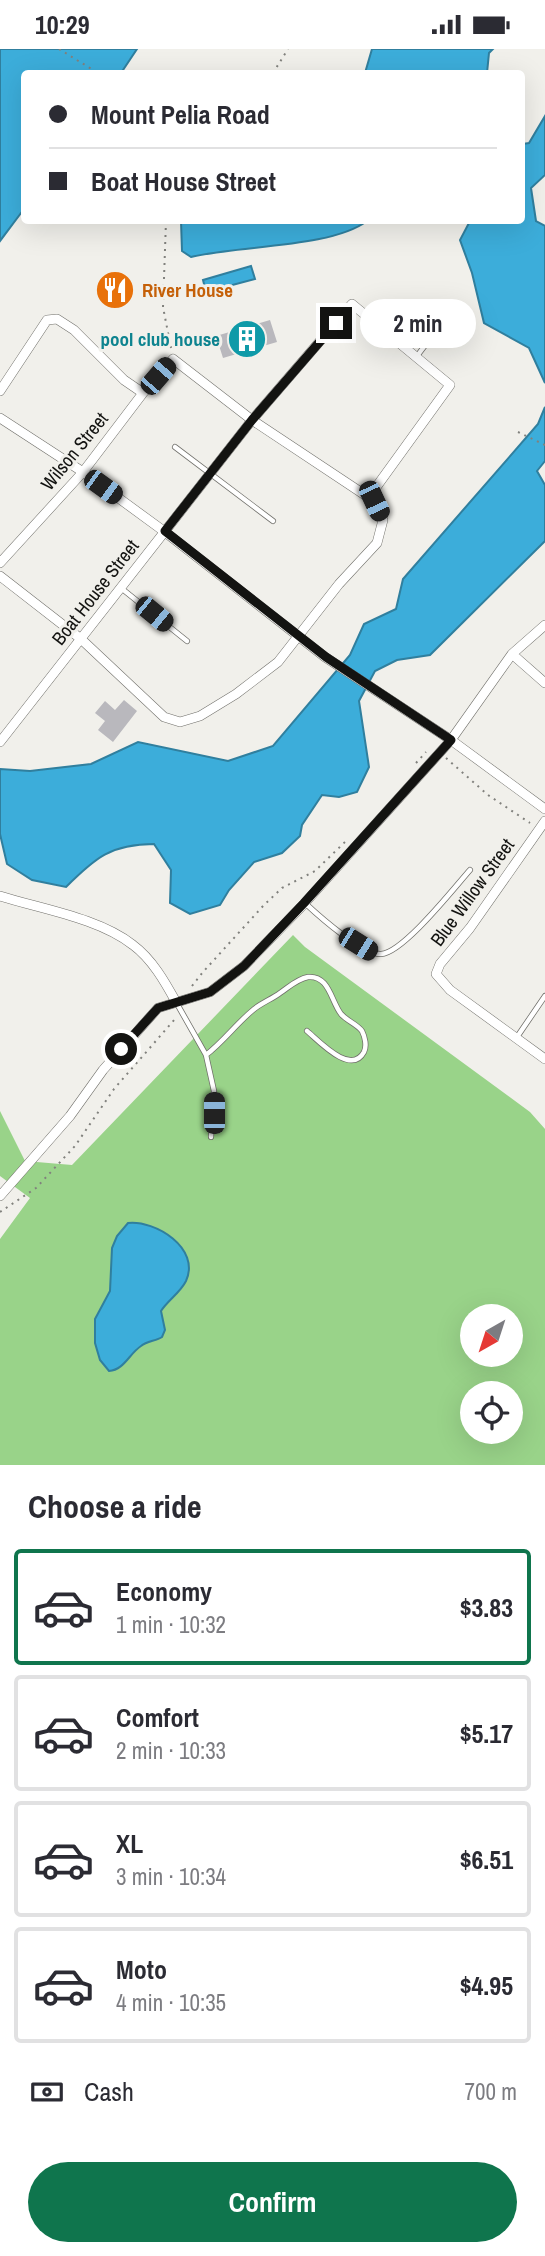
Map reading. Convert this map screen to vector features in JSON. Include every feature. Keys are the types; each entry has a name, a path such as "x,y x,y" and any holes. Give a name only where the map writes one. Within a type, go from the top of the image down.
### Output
{"street":[{"name":"Boat House Street","path":"0,742 252,420 352,304 390,335"},
{"path":"0,391 47,320 57,319 74,330 124,380 143,393"},
{"path":"369,497 450,385 390,335"},
{"name":"Wilson Street","path":"0,562 83,472 143,393 173,359"},
{"path":"0,576 81,639 164,716 180,722 200,716 236,694 278,662 339,584 377,543 383,520 374,501 252,420 173,359"},
{"path":"0,418 83,472 165,531 299,638 451,740 545,809"},
{"path":"0,1196 62,1126 103,1070 158,1008 210,992 235,973 304,903 451,740 512,654 545,625"},
{"path":"512,654 545,683"},
{"name":"Blue Willow Street","path":"545,821 470,928 440,964 436,974 450,990 545,1059"},
{"path":"0,896 88,923 133,945 164,980 176,1002"}],"lane":[{"path":"390,335 409,319 423,316 433,335 417,357"},
{"path":"175,447 273,521"},
{"path":"120,588 187,641"},
{"path":"304,903 331,927 373,953 383,954 416,930 470,870"},
{"path":"206,1055 223,1042 253,1010 293,983 310,977 324,982 343,1017 361,1031 365,1048 363,1055 349,1061 342,1059 307,1031"},
{"path":"516,1038 545,996"},
{"path":"176,1002 206,1055 214,1091 211,1137"}],"path":[{"path":"60,49 93,70"},
{"path":"275,70 288,49"},
{"path":"166,224 163,307 173,359"},
{"path":"518,432 545,445"},
{"path":"440,753 457,765 488,795 539,829"}],"green space":[{"path":"293,935 305,947 530,1112 545,1129 545,1465 0,1465 0,1239 30,1198 0,1176 0,1111 25,1161 72,1165"}],"water":[{"path":"0,49 137,49 123,70 21,70 21,213 0,241"},
{"path":"372,49 493,49 489,53 487,70 366,70"},
{"path":"545,116 545,175 531,188 536,221 545,226 545,383 529,348 484,323 472,273 460,240 468,224 525,224 525,144 529,143"},
{"path":"181,224 362,224 351,230 308,241 191,257 182,251"},
{"path":"251,266 255,279 206,292 203,280"},
{"path":"545,407 545,461 537,471 545,485 545,541 430,655 397,660 375,671 359,701 369,767 357,792 339,797 322,795 302,825 300,836 282,853 254,862 229,890 220,905 190,914 170,903 171,870 154,844 115,850 95,861 66,887 32,880 7,864 0,834 0,769 30,771 91,764 138,742 228,761 273,746 350,655 364,624 396,609 403,579 538,424"},
{"path":"128,1223 151,1226 173,1239 187,1258 189,1269 186,1281 161,1311 165,1330 162,1337 143,1344 123,1365 109,1371 100,1360 95,1343 95,1319 110,1291 112,1248 117,1236"}],"building":[{"name":"pool club house","path":"270,320 277,342 223,358 216,336"},
{"path":"124,700 137,711 113,742 98,730 105,721 95,713 105,701 115,710"}],"place":[{"name":"River House","path":"115,290"},
{"name":"pool club house","path":"247,339"}],"route":[{"path":"121,1049 158,1008 210,992 244,966 451,740 326,657 165,531 252,420 336,323"}]}
